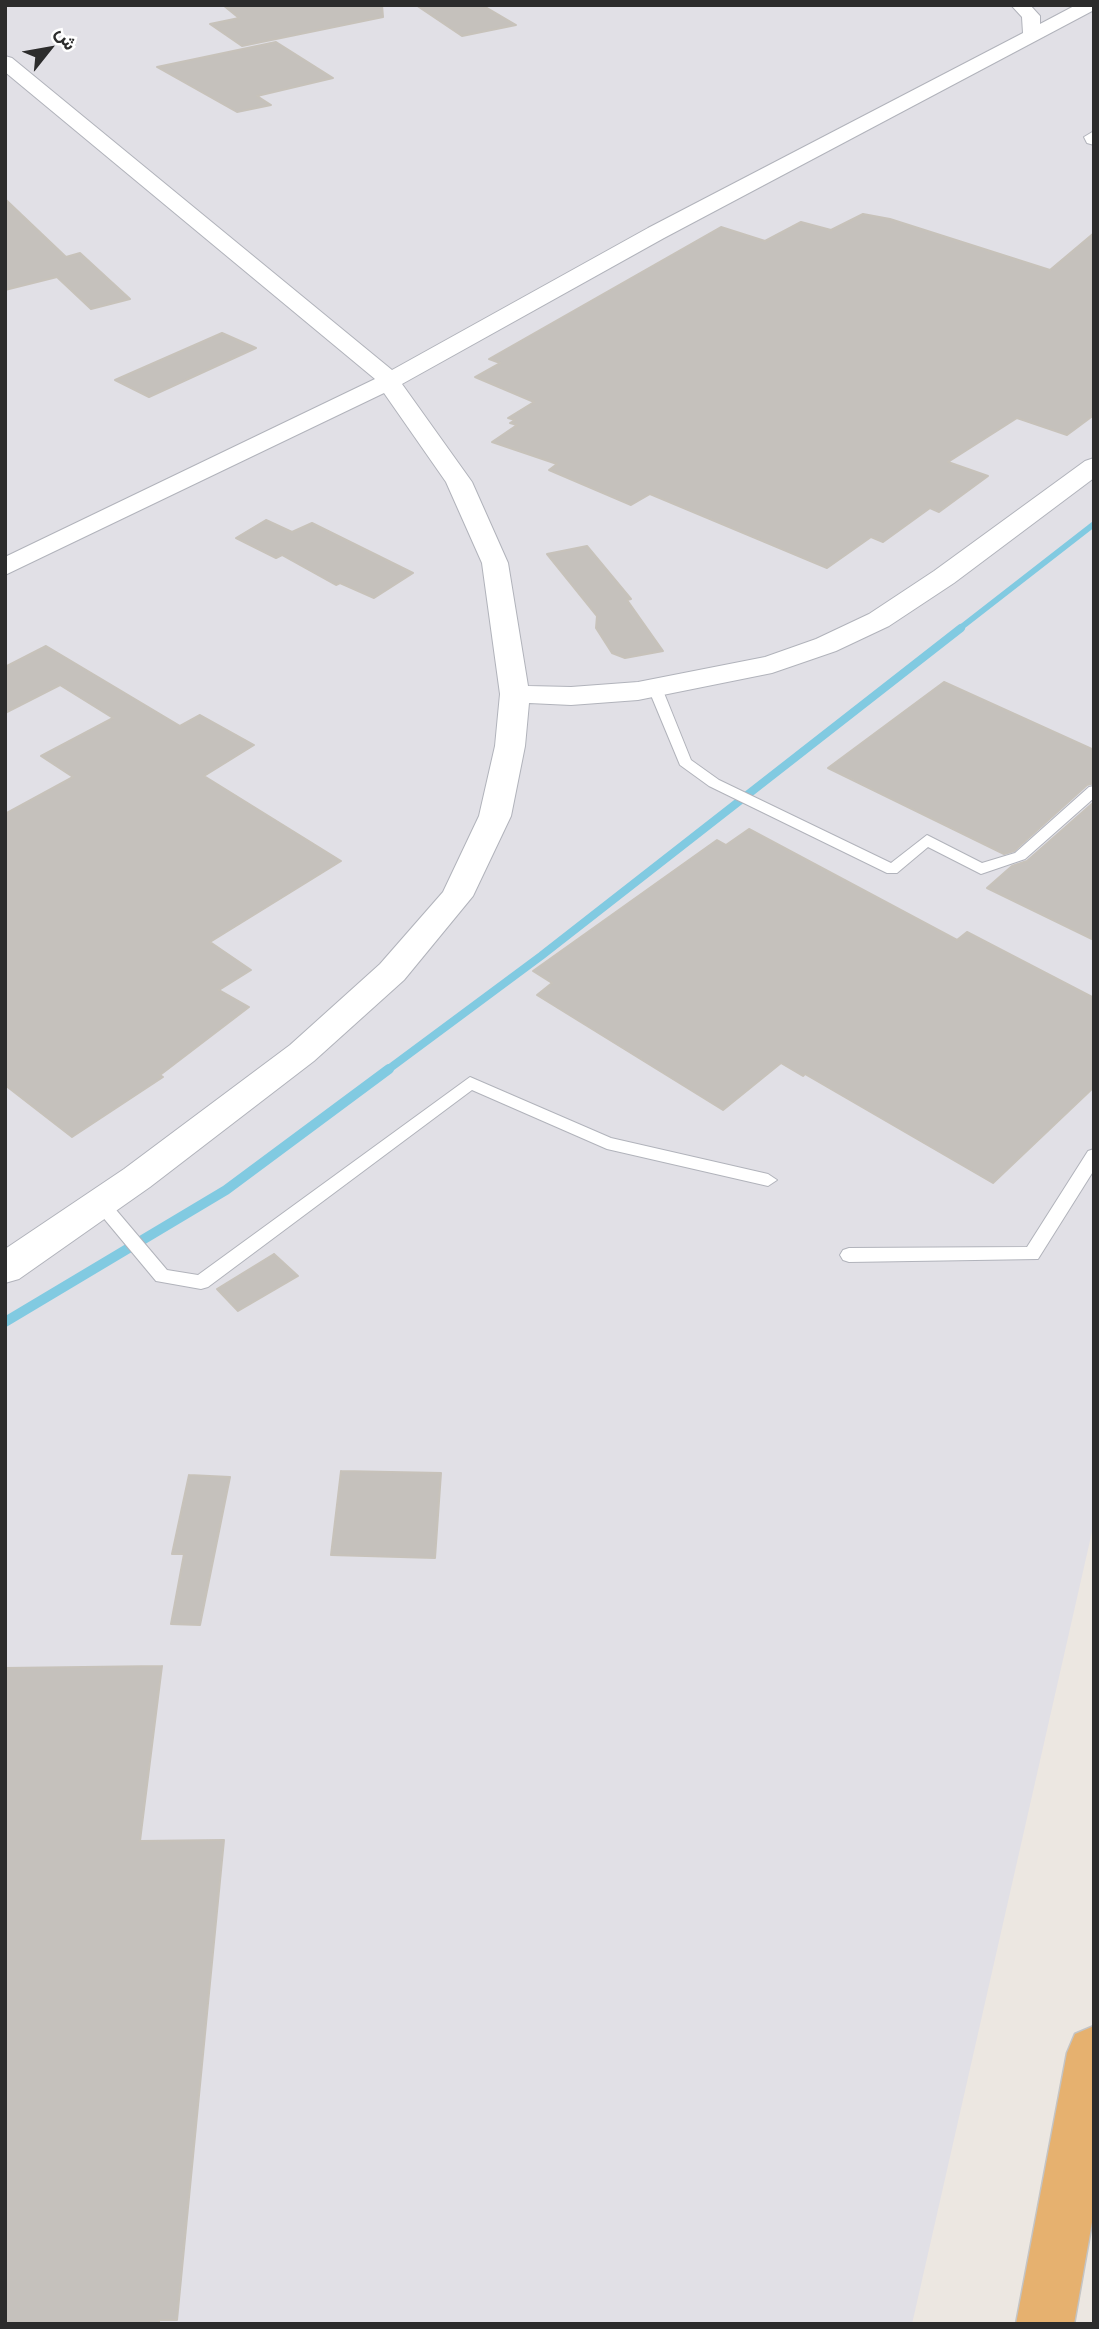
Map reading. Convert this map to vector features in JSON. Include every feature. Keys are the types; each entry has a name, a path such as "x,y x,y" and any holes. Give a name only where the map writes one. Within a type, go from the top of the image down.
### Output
{"highway":[{"path":"1045,2324 1094,2053"}],"street":[{"path":"5,566 389,381 656,233 1027,19 1090,5"},
{"path":"5,62 389,381 459,482 495,562 515,694 510,746 495,816 457,896 392,972 302,1053 100,1203 5,1269"},
{"path":"515,694 571,696 655,688 772,664 826,645 880,620 944,577 1094,466"}],"lane":[{"path":"655,688 685,762 714,783 892,870 927,840 981,869 1020,856 1094,790"},
{"path":"100,1203 162,1276 201,1282 470,1083 607,1143 768,1180"},
{"path":"849,1255 1032,1254 1094,1155"}],"shaded area":[{"path":"5,5 1094,5 1094,1523 912,2324 5,2324"}],"building":[{"path":"223,5 382,5 383,17 242,46 210,24 239,18"},
{"path":"416,5 482,5 516,25 462,36"},
{"path":"276,42 333,78 257,96 271,105 237,112 157,67"},
{"path":"5,199 66,257 80,253 130,299 91,309 57,277 5,290"},
{"path":"863,214 890,219 1050,270 1094,233 1094,415 1067,435 1017,418 948,462 988,476 939,512 930,508 883,542 871,537 827,568 650,494 631,505 549,470 557,464 492,442 517,425 510,423 515,420 508,418 534,402 475,377 500,363 489,359 721,227 765,241 801,222 831,230"},
{"path":"222,333 256,348 149,397 115,380"},
{"path":"266,520 292,532 312,523 413,573 374,598 340,583 336,585 282,555 276,558 236,538"},
{"path":"587,546 631,599 627,600 663,651 625,658 612,653 596,628 597,616 547,554"},
{"path":"46,646 180,726 200,715 254,745 204,776 341,861 210,942 251,970 219,990 249,1007 160,1075 163,1077 72,1137 5,1085 5,814 73,777 41,756 113,718 60,685 5,713 5,667"},
{"path":"944,682 1094,750 1094,783 1087,785 1014,851 1004,854 828,768"},
{"path":"1094,802 1094,940 987,888 1012,866 1027,861"},
{"path":"749,829 957,940 967,932 1094,998 1094,1087 993,1183 805,1074 803,1076 781,1063 723,1110 537,995 552,983 533,971 717,840 726,845"},
{"path":"274,1254 298,1276 238,1311 217,1289"},
{"path":"341,1471 441,1473 435,1558 331,1555"},
{"path":"189,1475 230,1477 200,1625 171,1624 184,1554 172,1554"},
{"path":"162,1666 140,1841 224,1840 177,2320 159,2320 159,2324 5,2324 5,1668"}],"waterway":[{"path":"959,629 1094,524"},
{"path":"386,1071 541,956 961,628"},
{"path":"5,1322 226,1190 389,1069"}]}
